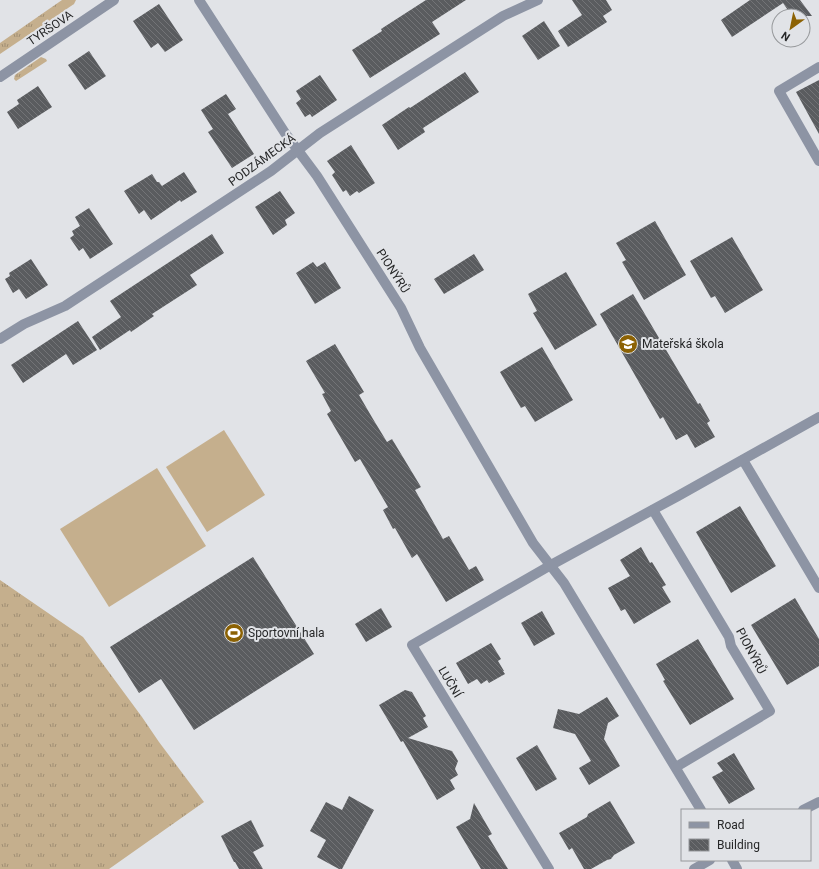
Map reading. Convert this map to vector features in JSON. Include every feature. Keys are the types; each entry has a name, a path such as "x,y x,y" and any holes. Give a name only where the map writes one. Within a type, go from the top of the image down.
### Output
{"street":[{"name":"TYRŠOVA","path":"0,77 114,0"},
{"name":"PIONÝRŮ","path":"199,0 297,151 317,176 401,308 420,348 533,543 564,583 700,809"},
{"name":"PODZÁMECKÁ","path":"0,339 24,324 65,306 271,172 320,133 502,16 538,0"},
{"path":"819,67 779,91 819,161"},
{"path":"551,565 819,417"},
{"path":"742,460 819,588"},
{"name":"PIONÝRŮ","path":"653,510 729,637 731,646 770,711 676,767"},
{"name":"LUČNÍ","path":"549,869 412,645 551,565"},
{"path":"805,809 819,802"},
{"path":"694,869 708,861"}],"green space":[{"path":"62,0 76,0 74,4 0,54 0,43"},
{"path":"41,57 47,61 16,81 14,79 15,75"},
{"path":"224,430 265,495 207,532 166,467"},
{"path":"157,468 206,546 109,607 60,529"},
{"path":"0,580 83,637 204,802 109,869 0,869"}],"building":[{"path":"426,0 466,0 432,22 440,34 370,78 352,50"},
{"path":"572,0 606,0 612,10 603,16 607,22 568,47 558,31 582,15"},
{"path":"750,0 800,0 806,8 786,8 783,3 776,8 771,8 771,11 732,37 721,20"},
{"path":"159,4 183,40 165,52 158,43 151,48 133,21"},
{"path":"544,21 560,46 538,60 522,36"},
{"path":"89,51 106,76 85,90 68,65"},
{"path":"465,72 479,92 423,128 425,132 398,150 382,125"},
{"path":"320,75 337,100 312,117 310,114 305,117 296,103 301,99 296,91"},
{"path":"819,80 819,134 796,92"},
{"path":"38,86 52,107 18,129 7,112 19,104 17,100"},
{"path":"226,94 236,109 228,114 254,154 232,168 208,132 213,129 201,110"},
{"path":"351,145 375,183 359,193 357,191 350,196 346,190 343,192 332,175 335,172 327,161"},
{"path":"184,172 197,192 181,202 180,200 151,220 144,210 139,214 124,191 152,174 157,182 159,182 162,186"},
{"path":"280,191 295,213 285,220 287,225 273,235 255,207"},
{"path":"89,208 113,244 90,259 83,248 79,251 70,238 74,235 72,231 80,226 75,217"},
{"path":"655,221 686,275 644,300 622,262 626,260 616,243"},
{"path":"212,234 224,253 190,275 197,285 152,314 154,316 131,332 130,330 100,350 92,337 121,317 110,301"},
{"path":"732,237 763,290 725,313 715,296 711,298 690,261"},
{"path":"474,254 484,270 444,294 434,279"},
{"path":"31,259 48,285 26,299 19,289 13,293 5,279 10,276 9,273"},
{"path":"313,262 317,267 325,262 341,288 315,304 296,273"},
{"path":"566,272 597,325 555,350 533,313 537,311 528,294"},
{"path":"633,294 698,404 700,403 710,421 707,423 715,437 695,448 687,434 676,440 663,417 660,419 600,314"},
{"path":"78,321 97,350 73,365 66,354 23,383 11,365"},
{"path":"335,344 364,392 359,395 373,419 387,442 392,439 421,487 415,490 443,539 449,536 469,570 476,566 484,580 446,602 417,554 412,558 395,528 393,529 383,510 388,507 360,459 355,462 327,414 331,411 322,394 325,393 306,361"},
{"path":"542,347 573,400 535,422 525,406 521,408 500,372"},
{"path":"740,506 776,566 731,593 696,532"},
{"path":"641,547 650,563 652,562 666,585 662,587 671,602 634,624 625,609 621,611 608,588 630,576 620,560"},
{"path":"253,557 314,654 194,730 161,679 139,693 110,647"},
{"path":"795,598 819,639 819,666 787,685 751,625"},
{"path":"381,608 392,627 366,642 355,624"},
{"path":"542,611 555,634 534,646 521,623"},
{"path":"698,639 734,699 690,725 663,681 665,680 656,664"},
{"path":"491,643 501,659 498,661 505,674 489,683 487,680 481,684 477,679 468,684 456,663"},
{"path":"405,690 412,692 426,716 423,718 428,727 408,738 452,751 458,761 455,769 458,775 450,780 455,789 437,800 403,741 401,742 379,705"},
{"path":"607,697 619,716 608,723 604,739 620,766 589,785 579,768 591,761 575,734 553,728 558,709 579,714"},
{"path":"537,745 557,779 536,791 516,758"},
{"path":"734,753 755,789 729,804 712,777 723,771 717,763"},
{"path":"349,796 374,810 342,869 339,869 317,857 326,840 310,831 326,802 342,810"},
{"path":"610,801 635,843 614,855 611,859 591,869 584,869 572,848 569,850 559,833 587,817 588,814"},
{"path":"474,803 492,834 488,836 508,869 481,869 456,827 470,819"},
{"path":"251,820 264,846 253,852 263,869 239,869 221,836"}],"place":[{"name":"Mateřská škola","path":"628,344"},
{"name":"Sportovní hala","path":"234,633"}]}
